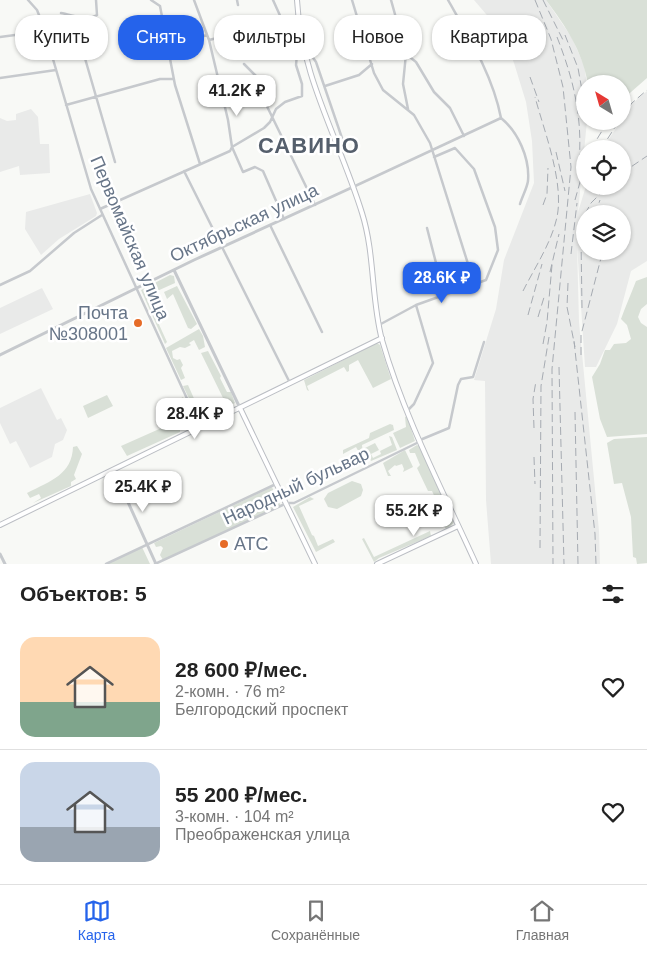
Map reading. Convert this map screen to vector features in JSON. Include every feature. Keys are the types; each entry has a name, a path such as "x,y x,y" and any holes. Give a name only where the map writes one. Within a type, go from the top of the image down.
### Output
{"main road":[{"path":"297,0 299,15"},
{"path":"307,60 315,92 353,187 370,243 382,338 420,440 476,564"},
{"path":"0,525 382,338"},
{"path":"240,408 315,564"},
{"path":"377,564 458,526"}],"street":[{"name":"Первомайская улица","path":"28,0 37,10 39,15"},
{"path":"96,0 97,15"},
{"path":"151,0 160,6 162,15"},
{"path":"194,0 209,40 228,120 232,147 243,172 255,167 263,171 284,219"},
{"path":"237,0 238,5"},
{"path":"274,0 279,15"},
{"path":"352,0 372,64 383,90 409,110 420,123 433,150 474,283"},
{"path":"391,0 395,15"},
{"path":"448,0 470,38 498,101 501,118 517,134 526,158 528,181 520,204"},
{"path":"61,12 75,15"},
{"path":"0,37 15,35"},
{"path":"209,40 214,39"},
{"name":"Первомайская улица","path":"53,60 91,189 200,427"},
{"path":"85,60 115,162"},
{"path":"171,60 174,79 200,164"},
{"path":"100,209 230,151 232,147 258,133 270,122 276,109 285,102 302,96 302,84 296,65 296,60"},
{"path":"315,60 342,136 343,141 336,144"},
{"path":"405,60 403,84 409,110"},
{"path":"414,60 434,92 450,108 464,136"},
{"path":"244,64 256,76 261,94 314,205"},
{"path":"324,86 359,74 372,64"},
{"path":"0,78 56,70"},
{"path":"66,105 160,79 174,79"},
{"name":"Октябрьская улица","path":"0,355 174,270 501,118"},
{"path":"379,325 416,305 486,280 491,272 498,250 496,227 474,169 455,148 434,157"},
{"path":"184,171 290,383"},
{"path":"0,285 30,272 74,233 102,215"},
{"path":"270,225 322,332"},
{"path":"427,228 444,294"},
{"path":"174,270 240,408"},
{"path":"408,410 414,404 433,363 416,305"},
{"name":"Народный бульвар","path":"156,564 287,504 294,503 448,428 456,391 461,379 473,377 484,342"},
{"path":"113,469 156,564"},
{"name":"Народный бульвар","path":"106,564 277,483"},
{"path":"0,554 5,564"}],"shaded area":[{"path":"474,0 546,0 572,38 584,65 586,75 576,75 576,130 586,130 585,140 576,140 576,195 580,195 579,205 576,205 576,260 579,322 599,531 600,564 491,564 486,500 485,381 474,380 496,309 504,260 534,183 532,141 526,102 513,60 546,60 546,15 487,15"},
{"path":"546,0 647,0 647,78 631,92 631,75 586,75 582,60 560,20"},
{"path":"647,91 647,261 631,271 617,324 596,367 585,367 578,260 631,260 631,205 580,205 583,195 631,195 631,140 608,140 615,130 631,130 631,106"},
{"path":"31,109 38,117 40,144 49,144 50,173 20,175 19,166 0,172 0,118 7,121 16,120 16,114"},
{"path":"90,194 97,213 96,216 59,239 41,255 25,229 26,212"},
{"path":"170,275 174,276 175,283 146,296 167,342 165,344 141,290"},
{"path":"647,277 647,304 641,309 638,317 641,323 647,327 647,434 607,437 600,419 592,377 600,364 605,350 610,350 614,344 626,343 631,339 627,325 621,319 636,281"},
{"path":"177,286 197,324 191,329 188,328 173,294 167,299 164,292"},
{"path":"42,288 53,309 0,334 0,308"},
{"path":"199,329 203,336 205,347 199,350 194,340 189,343 191,345 185,348 180,347 172,351 173,358 180,359 183,365 181,368 185,378 181,380 166,348"},
{"path":"377,343 380,345 391,379 373,388 358,360 349,365 349,371 347,372 344,367 307,386 309,391 307,390 304,380"},
{"path":"208,351 227,392 231,392 235,403 200,421 183,386 188,385 200,412 205,409 203,405 216,398 218,401 223,398 201,353"},
{"path":"41,388 57,420 61,418 67,430 63,440 55,444 52,457 30,468 16,441 10,444 0,423 0,408"},
{"path":"107,395 113,406 88,418 83,406"},
{"path":"183,397 195,419 180,426 180,432 127,456 121,446 184,418 179,410 181,407 178,400"},
{"path":"407,416 415,441 400,448 393,433 406,427 405,417"},
{"path":"390,424 393,425 394,430 362,445 363,455 361,456 356,447 343,454 343,450 369,438 370,433"},
{"path":"389,436 392,437 397,450 371,461 365,448 375,443 379,450 371,454 373,458 381,454 380,451 392,445"},
{"path":"647,437 647,563 637,564 636,558 633,557 631,517 622,483 614,484 607,443 614,439"},
{"path":"417,445 454,523 446,529 442,523 445,520 432,491 428,491 417,468 420,465 415,453 410,453 409,450"},
{"path":"77,446 82,454 74,475 76,479 71,482 71,486 33,503 41,498 39,494 30,498 27,493 59,476 69,464 73,447"},
{"path":"405,450 413,467 403,472 402,464 395,465 388,471 391,476 388,476 383,463"},
{"path":"352,481 361,484 363,490 361,496 337,509 328,507 324,499 328,493"},
{"path":"272,487 274,492 272,499 278,500 281,506 163,560 160,555 163,548 161,546 156,547 154,543"},
{"path":"310,497 314,499 299,506 318,546 333,539 335,542 316,552 293,507"},
{"path":"430,531 431,536 379,558 374,562 362,539 364,538 374,557"},
{"path":"142,547 150,564 107,564"}],"railway":[{"path":"535,0 551,39 563,87 571,167 552,369 553,564"},
{"path":"543,0 564,42"},
{"path":"565,35 579,75"},
{"path":"557,37 573,87 579,120 580,140"},
{"path":"530,77 539,102"},
{"path":"631,104 647,90"},
{"path":"523,291 550,239 558,207 558,192 553,159 535,97"},
{"path":"596,140 603,130"},
{"path":"607,140 613,130"},
{"path":"556,152 565,191"},
{"path":"631,167 647,156"},
{"path":"543,205 547,194 548,168"},
{"path":"575,200 576,195"},
{"path":"590,205 599,195"},
{"path":"598,205 600,200"},
{"path":"571,254 577,203"},
{"path":"550,272 559,234"},
{"path":"581,260 582,308"},
{"path":"581,355 581,335 600,260"},
{"path":"528,315 542,264"},
{"path":"543,344 552,265"},
{"path":"568,283 567,307 575,347"},
{"path":"538,317 545,294"},
{"path":"540,548 541,386 549,337"},
{"path":"574,341 595,534 596,564"},
{"path":"559,367 564,564"},
{"path":"534,428 533,399 536,381"},
{"path":"575,412 578,564"},
{"path":"534,457 535,484"}],"place":[{"name":"Почта №308001","path":"138,323"},
{"name":"АТС","path":"224,544"}],"district":[{"name":"САВИНО","path":"309,145"}]}
